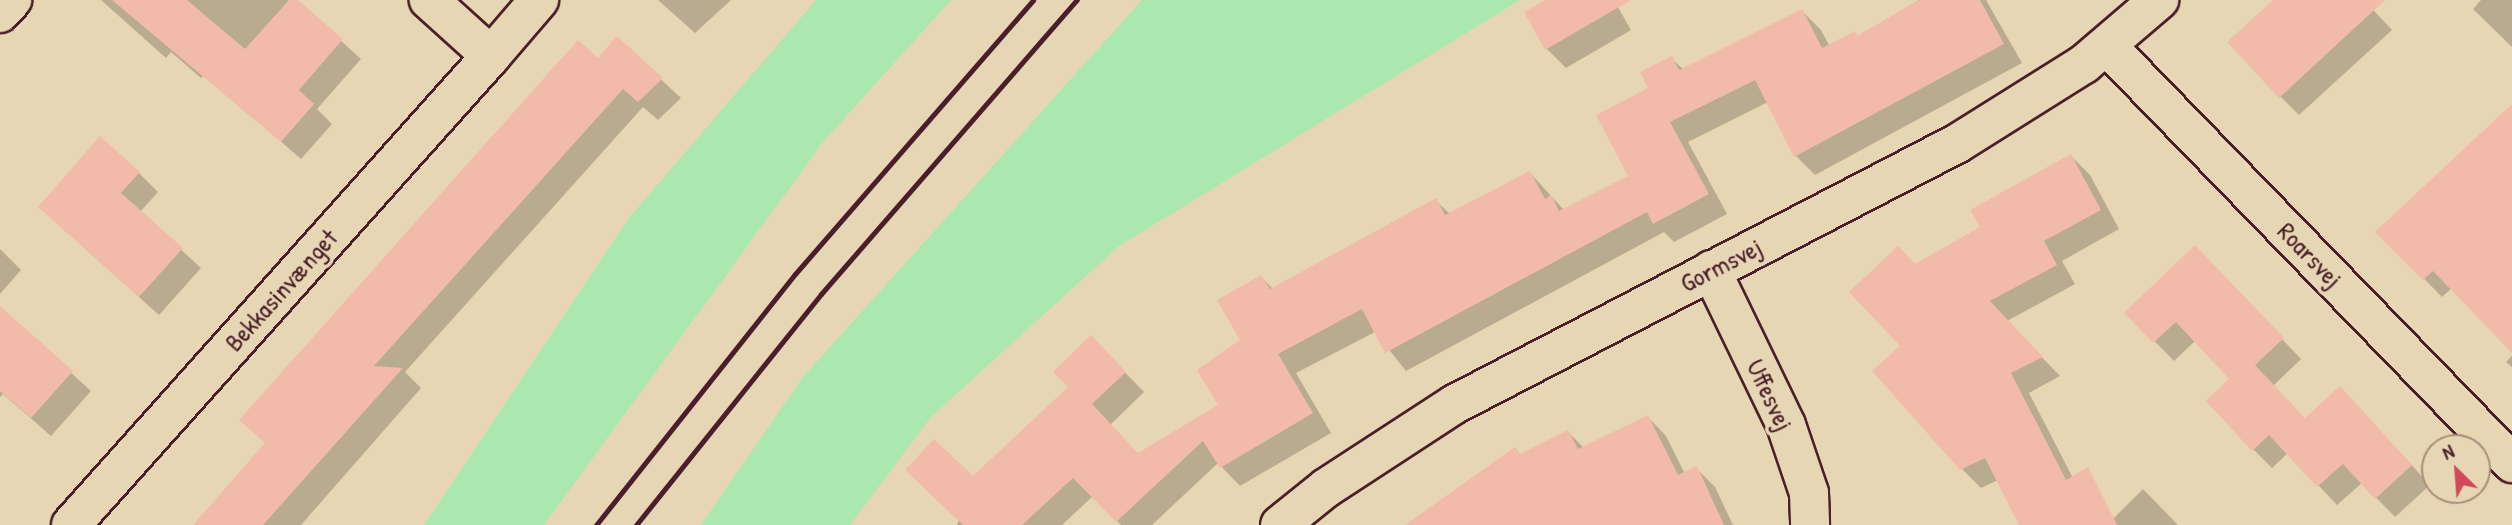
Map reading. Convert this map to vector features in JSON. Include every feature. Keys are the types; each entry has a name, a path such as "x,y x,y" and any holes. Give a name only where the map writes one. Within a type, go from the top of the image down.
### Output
{"street":[{"path":"0,13 12,0"},
{"path":"429,0 491,56"},
{"name":"Bekkasinvænget","path":"71,525 539,0"},
{"name":"Gormsvej","path":"1280,525 1326,488 1455,404 1958,143 2108,47 2159,0"},
{"name":"Roarsvej","path":"2108,47 2512,464"},
{"name":"Uffesvej","path":"1711,270 1786,425 1809,493 1810,525"}],"green space":[{"path":"816,0 951,0 823,142 544,525 424,525 629,218"},
{"path":"1142,0 1520,0 1119,246 931,417 850,525 701,525 803,377"}],"building":[{"path":"112,0 187,0 245,49 289,0 298,0 343,39 299,90 314,104 281,142"},
{"path":"1546,0 1631,0 1545,50 1524,12"},
{"path":"1919,0 1980,0 2004,44 1794,157 1755,80 1670,122 1709,194 1653,224 1647,212 1385,353 1362,309 1278,354 1313,413 1220,468 1203,441 1116,522 1073,478 1022,525 963,525 905,470 934,439 973,476 1068,387 1053,372 1091,335 1126,372 1092,404 1138,453 1218,405 1197,370 1240,340 1217,300 1261,275 1270,289 1436,198 1445,215 1530,171 1545,199 1551,195 1559,211 1628,176 1596,115 1648,88 1640,72 1672,56 1679,70 1802,9 1822,48 1855,31 1857,36"},
{"path":"2273,0 2385,0 2279,98 2227,42"},
{"path":"617,36 663,78 638,102 623,89 374,366 403,368 263,525 193,525 265,443 239,420 578,40 598,58"},
{"path":"2512,104 2512,353 2433,271 2423,280 2375,232"},
{"path":"100,136 140,172 121,193 183,248 139,297 38,207"},
{"path":"2071,154 2101,210 2044,241 2057,265 1990,301 2043,357 2011,373 2066,480 2088,467 2117,525 2019,525 1985,458 1960,470 1872,371 1900,346 1849,292 1898,246 1915,264 1980,227 1970,210"},
{"path":"2195,245 2284,338 2255,365 2305,418 2340,386 2412,465 2375,499 2343,464 2317,487 2269,435 2252,451 2206,401 2229,379 2176,322 2153,343 2124,313"},
{"path":"0,306 73,371 31,418 0,391"},
{"path":"1648,415 1678,475 1697,466 1724,525 1405,525 1515,447 1520,454 1568,430 1578,449"}],"railway":[{"path":"596,525 795,274 1033,0"},
{"path":"636,525 821,294 1077,0"}]}
